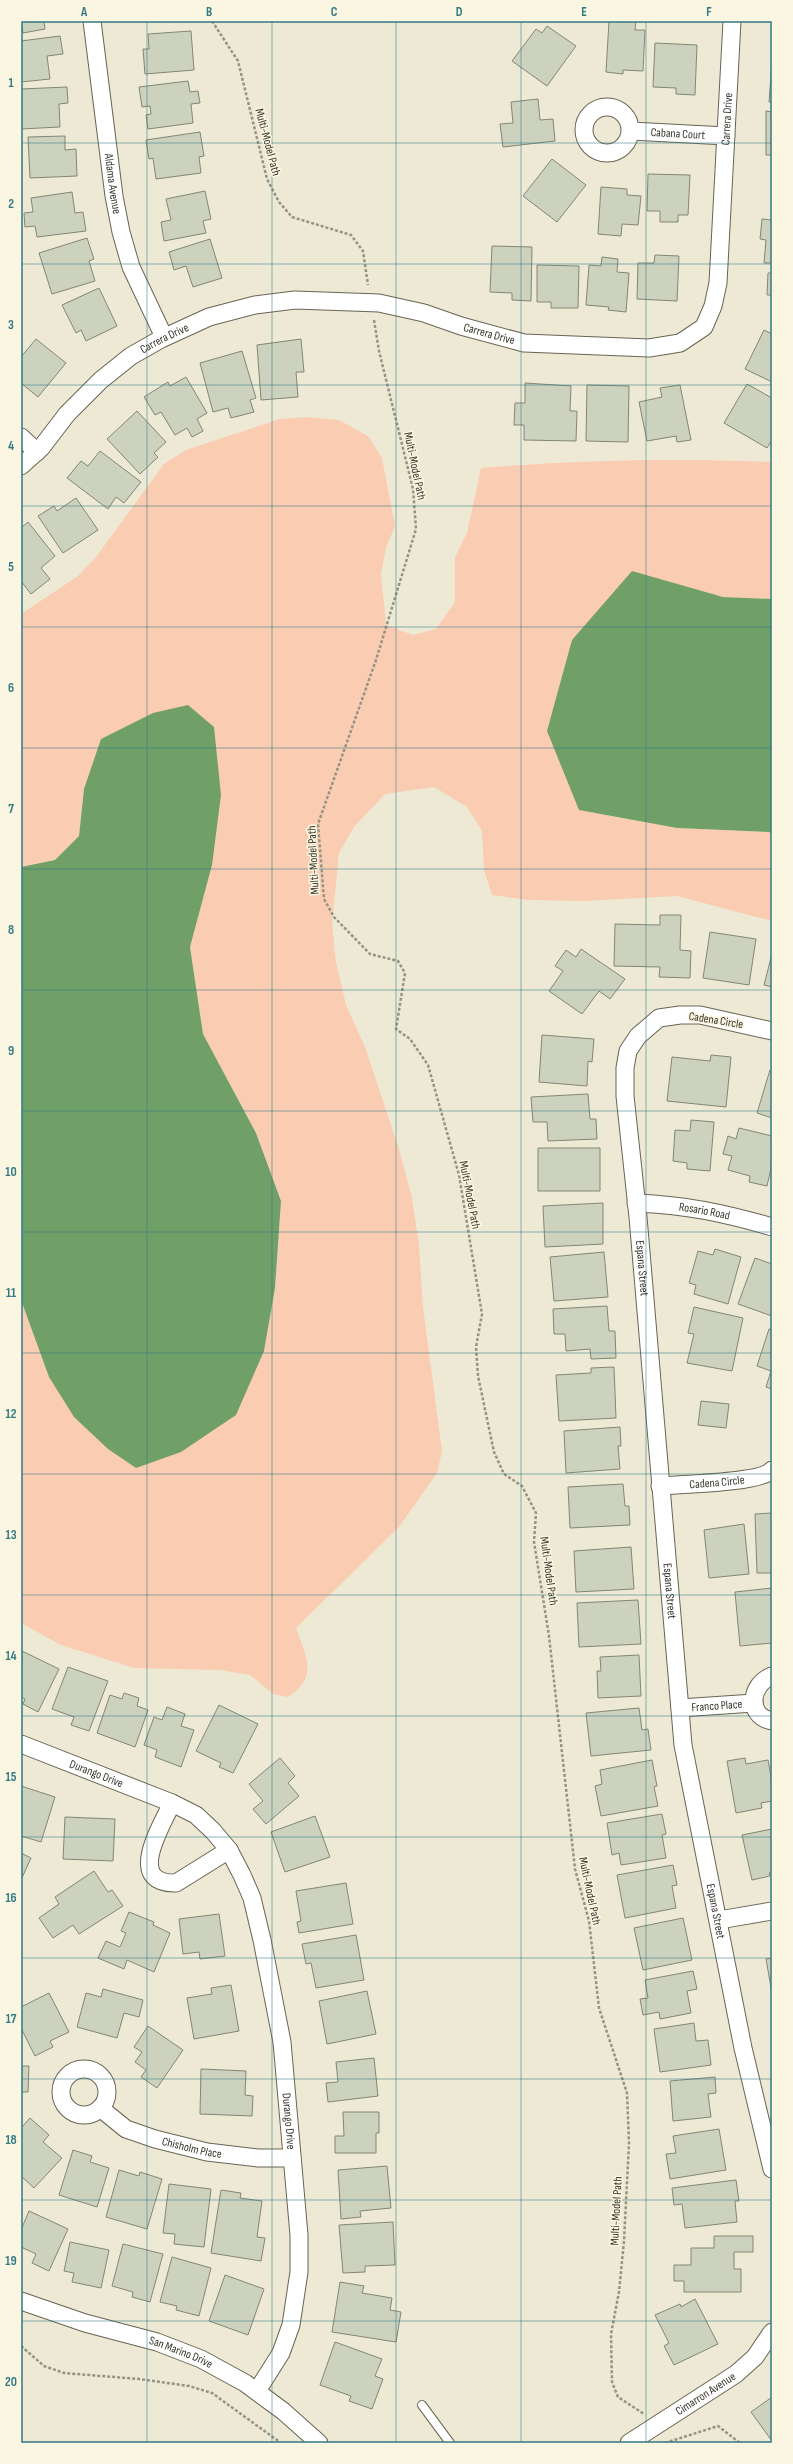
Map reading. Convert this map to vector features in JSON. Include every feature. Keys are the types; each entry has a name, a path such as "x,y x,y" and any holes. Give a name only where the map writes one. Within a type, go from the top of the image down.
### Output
{"street":[{"name":"Aldama Avenue","path":"92,21 114,196 122,232 131,267 164,338"},
{"name":"Carrera Drive","path":"21,466 37,452 67,414 102,380 131,356 164,338 209,317 255,305 295,300 370,303 424,312 461,326 524,343 649,348 680,342 704,327 713,306 718,282 732,21"},
{"name":"Cabana Court","path":"631,131 726,136"},
{"path":"21,437 37,452"},
{"name":"Cadena Circle","path":"659,1018 680,1015 700,1015 772,1031"},
{"name":"Espana Street","path":"659,1018 638,1036 628,1051 625,1068 625,1096 636,1203 683,1745 719,1920 743,2048 772,2168"},
{"name":"Rosario Road","path":"636,1203 675,1205 719,1212 772,1227"},
{"name":"Cadena Circle","path":"660,1486 753,1479 769,1474 772,1470"},
{"name":"Franco Place","path":"772,1676 760,1683 756,1689 754,1703 761,1716 772,1721"},
{"name":"Franco Place","path":"680,1708 754,1703"},
{"name":"Durango Drive","path":"21,1744 172,1803 196,1815 229,1850 252,1898 273,1992 286,2068 299,2235 299,2272 291,2324 281,2353 257,2391"},
{"path":"172,1803 150,1852 148,1862 150,1872 157,1879 166,1884 176,1884 229,1850"},
{"path":"719,1920 772,1912"},
{"name":"Chisholm Place","path":"100,2108 126,2129 155,2139 207,2152 258,2158 292,2158"},
{"name":"San Marino Drive","path":"21,2301 85,2323 157,2342 201,2359 257,2391 319,2443"},
{"name":"Cimarron Avenue","path":"629,2443 736,2374 755,2357 772,2332"}],"lane":[{"path":"422,2405 450,2443"}],"path":[{"name":"Multi-Model Path","path":"212,21 238,61 267,179 279,202 292,217 351,235 363,251 370,303 379,351 413,488 416,529 376,660 318,824 324,899 334,917 370,954 398,961 404,973 396,1029 410,1039 428,1065 459,1175 482,1314 476,1347 478,1376 494,1452 504,1474 522,1486 536,1513 534,1542 552,1658 575,1869 589,1920 599,2008 627,2093 629,2143 619,2292 611,2334 612,2382 618,2397 643,2412 656,2426"},
{"path":"21,2346 44,2366 64,2373 139,2379 189,2386 212,2393 281,2443"},
{"path":"666,2443 718,2426 740,2443"}],"shaded area":[{"path":"308,417 339,420 368,436 382,458 395,526 386,548 381,574 386,625 413,635 436,629 455,602 455,557 467,533 481,468 626,460 772,462 772,599 723,597 632,572 579,810 677,828 769,832 772,834 772,921 677,896 584,901 528,900 492,895 484,870 482,831 467,807 434,787 385,794 354,827 339,853 332,925 336,962 346,1005 365,1047 399,1149 412,1198 419,1245 423,1307 442,1451 437,1473 399,1527 296,1628 306,1657 307,1674 304,1682 288,1697 273,1694 250,1675 220,1670 134,1668 61,1645 21,1623 21,1300 49,1377 264,1351 275,1288 281,1201 256,1133 203,1034 190,947 212,865 84,789 79,836 55,860 21,867 21,614 78,576 96,557 164,464 186,450 280,419"},
{"path":"632,571 723,597 772,599 772,834 769,832 677,828 579,810 547,731 572,640"},
{"path":"188,705 214,727 221,795 212,865 190,947 203,1034 256,1133 281,1201 275,1288 264,1351 236,1415 181,1452 136,1468 108,1449 74,1417 49,1377 21,1300 21,867 55,860 79,836 84,789 101,739 153,713"}],"building":[{"path":"21,21 44,21 45,29 23,33"},
{"path":"609,21 636,21 635,30 645,30 643,71 623,70 623,74 606,72"},
{"path":"547,26 576,46 547,86 512,61 536,29 542,33"},
{"path":"191,31 194,70 145,74 143,49 149,49 148,34"},
{"path":"60,36 63,54 47,56 50,79 21,82 21,41"},
{"path":"655,43 697,45 695,95 676,94 676,88 653,87"},
{"path":"772,61 772,102 769,102"},
{"path":"188,81 190,92 198,91 200,103 191,104 193,123 148,129 146,115 151,114 150,106 142,107 139,87"},
{"path":"67,87 68,103 59,104 60,127 21,129 21,89"},
{"path":"538,99 540,120 553,119 555,141 503,147 500,124 513,123 511,102"},
{"path":"766,111 772,112 772,155 766,155"},
{"path":"200,132 204,156 199,157 201,173 156,179 153,158 149,159 146,140"},
{"path":"65,136 65,150 76,149 77,176 30,178 28,137"},
{"path":"552,159 586,185 557,222 523,196"},
{"path":"648,174 690,175 688,215 678,215 678,222 660,222 660,211 647,211"},
{"path":"601,187 627,189 627,195 641,196 638,225 622,224 621,236 598,234"},
{"path":"205,191 211,219 203,221 206,233 164,241 161,222 171,220 166,199"},
{"path":"72,192 75,213 83,212 86,231 37,237 35,226 25,227 24,213 33,212 31,198"},
{"path":"762,219 772,220 772,263 764,263 766,240 760,239"},
{"path":"87,238 94,259 89,261 95,281 52,294 39,253"},
{"path":"210,239 222,278 193,287 186,266 174,270 169,252"},
{"path":"492,246 532,247 531,301 512,300 512,293 490,292"},
{"path":"655,255 679,256 677,301 637,299 638,263 654,263"},
{"path":"602,257 618,259 617,272 629,273 626,312 608,310 609,307 586,305 589,265 601,266"},
{"path":"537,265 579,266 578,308 551,308 551,302 537,302"},
{"path":"768,273 772,273 772,295 767,295"},
{"path":"99,288 117,326 86,341 81,330 76,333 62,305"},
{"path":"764,330 772,334 772,382 745,369"},
{"path":"36,339 66,363 38,397 21,383 21,357"},
{"path":"301,339 304,372 296,372 298,397 261,400 257,345"},
{"path":"242,351 256,398 250,400 254,412 231,418 228,408 213,412 200,363"},
{"path":"186,377 207,413 197,419 203,431 192,437 187,428 175,435 161,412 155,415 144,397 168,382 170,386"},
{"path":"525,383 571,386 570,411 577,411 576,441 524,440 524,425 514,425 515,403 525,403"},
{"path":"747,384 772,398 772,440 767,448 724,423"},
{"path":"587,385 629,386 628,442 586,441"},
{"path":"680,385 691,440 677,442 676,436 647,441 639,402 662,397 660,388"},
{"path":"137,411 166,442 154,453 158,457 140,474 107,439"},
{"path":"100,451 141,482 124,503 116,497 108,509 67,478 81,461 88,466"},
{"path":"76,498 98,530 63,553 38,516 54,506 57,511"},
{"path":"28,522 55,556 41,568 50,579 31,594 21,581 21,528"},
{"path":"660,915 681,915 680,950 691,951 690,978 659,977 660,967 614,966 615,924 660,925"},
{"path":"710,932 756,939 749,985 703,978"},
{"path":"581,949 625,979 610,999 599,991 582,1014 549,991 563,971 555,966 566,950 576,957"},
{"path":"772,954 772,987 764,985"},
{"path":"542,1035 594,1039 592,1062 588,1061 587,1086 539,1082"},
{"path":"711,1055 731,1057 726,1107 667,1101 672,1057 710,1061"},
{"path":"770,1070 772,1071 772,1118 757,1113"},
{"path":"588,1094 590,1119 596,1119 597,1139 548,1141 547,1122 533,1122 531,1097"},
{"path":"691,1120 714,1122 710,1171 687,1169 687,1163 673,1161 675,1130 690,1131"},
{"path":"739,1128 772,1136 772,1164 767,1186 749,1182 750,1176 728,1170 732,1156 723,1154 728,1136 736,1139"},
{"path":"538,1148 600,1148 600,1191 538,1191"},
{"path":"603,1203 603,1244 545,1247 543,1206"},
{"path":"715,1249 741,1257 728,1304 694,1294 696,1285 689,1283 698,1251 713,1255"},
{"path":"604,1252 608,1297 554,1301 550,1257"},
{"path":"755,1258 772,1264 772,1316 738,1304"},
{"path":"607,1306 609,1331 615,1331 616,1358 591,1359 590,1349 566,1351 565,1334 554,1334 553,1309"},
{"path":"694,1307 743,1318 732,1371 687,1363 694,1334 688,1333"},
{"path":"769,1329 772,1329 772,1389 766,1387 771,1371 757,1366"},
{"path":"614,1367 616,1418 559,1421 556,1375 591,1373 591,1368"},
{"path":"701,1401 729,1404 726,1428 698,1425"},
{"path":"620,1427 621,1446 618,1446 620,1469 566,1473 564,1431"},
{"path":"623,1484 625,1506 629,1506 630,1525 570,1528 568,1487"},
{"path":"772,1513 772,1573 757,1573 755,1514"},
{"path":"744,1524 749,1574 709,1578 704,1530"},
{"path":"631,1547 634,1589 576,1592 574,1551"},
{"path":"772,1588 772,1643 740,1646 735,1592"},
{"path":"638,1600 641,1644 579,1647 577,1603"},
{"path":"22,1651 59,1669 38,1712 23,1704 25,1699 21,1697"},
{"path":"639,1655 641,1696 598,1698 597,1671 601,1671 600,1657"},
{"path":"68,1667 108,1681 89,1731 71,1725 74,1717 52,1709"},
{"path":"124,1693 139,1698 137,1706 148,1710 135,1747 97,1733 110,1695 122,1699"},
{"path":"219,1705 258,1724 233,1773 219,1767 221,1763 196,1751"},
{"path":"167,1707 185,1714 181,1726 194,1730 181,1767 155,1757 157,1750 144,1745 154,1717 162,1720"},
{"path":"639,1708 642,1730 648,1729 651,1750 591,1756 586,1713"},
{"path":"280,1758 295,1776 288,1783 299,1796 266,1824 253,1809 263,1801 249,1784"},
{"path":"745,1758 746,1764 768,1760 772,1782 772,1801 761,1803 762,1808 736,1813 727,1761"},
{"path":"652,1760 657,1786 654,1787 658,1806 601,1816 595,1786 602,1784 600,1770"},
{"path":"21,1786 55,1797 41,1842 21,1836"},
{"path":"662,1814 666,1834 662,1835 666,1858 621,1865 619,1853 612,1855 607,1823"},
{"path":"315,1816 330,1857 285,1872 271,1832"},
{"path":"65,1817 115,1819 113,1861 63,1859"},
{"path":"772,1829 772,1872 769,1873 770,1876 752,1880 742,1835"},
{"path":"21,1853 31,1858 21,1880"},
{"path":"673,1865 677,1885 672,1886 676,1908 625,1918 617,1875"},
{"path":"94,1871 108,1892 112,1890 123,1906 79,1934 73,1925 53,1938 39,1918 59,1904 55,1897"},
{"path":"346,1883 353,1924 299,1933 297,1922 301,1921 296,1891"},
{"path":"129,1912 154,1922 153,1925 170,1933 154,1972 127,1960 124,1969 98,1958 106,1941 120,1947 126,1933 121,1931"},
{"path":"219,1914 225,1956 200,1959 199,1952 183,1954 179,1919"},
{"path":"683,1918 692,1960 643,1970 634,1928"},
{"path":"356,1935 364,1980 316,1988 311,1963 306,1964 302,1944"},
{"path":"772,1958 772,1993 766,1959"},
{"path":"693,1971 697,1989 687,1991 691,2013 660,2019 659,2012 643,2015 640,1999 648,1998 645,1980"},
{"path":"231,1985 239,2031 194,2039 187,1998 212,1994 211,1988"},
{"path":"103,1989 143,2000 139,2017 124,2013 117,2038 77,2027 86,1993 101,1997"},
{"path":"367,1991 376,2034 327,2044 319,2001"},
{"path":"49,1993 69,2032 50,2041 53,2047 35,2056 21,2028 21,2007"},
{"path":"694,2023 696,2041 708,2040 711,2065 660,2072 654,2029"},
{"path":"148,2026 183,2050 157,2088 141,2077 146,2070 135,2062 142,2052 134,2047"},
{"path":"374,2058 378,2096 328,2102 326,2083 338,2082 336,2062"},
{"path":"21,2066 29,2066 28,2092 21,2092"},
{"path":"201,2069 246,2071 245,2095 253,2096 252,2116 200,2114"},
{"path":"715,2077 716,2093 708,2094 711,2117 673,2121 670,2081"},
{"path":"343,2112 379,2112 379,2133 376,2133 376,2153 335,2153 335,2136 344,2136"},
{"path":"30,2118 49,2135 43,2142 62,2158 34,2188 21,2176 21,2128"},
{"path":"719,2129 726,2170 670,2179 666,2154 676,2153 673,2136"},
{"path":"73,2150 92,2156 90,2162 109,2168 97,2207 59,2195"},
{"path":"387,2166 391,2208 360,2211 361,2217 341,2219 338,2170"},
{"path":"119,2170 139,2176 140,2172 162,2179 147,2229 106,2217"},
{"path":"736,2180 739,2201 735,2201 737,2222 685,2228 682,2204 674,2205 672,2188"},
{"path":"169,2184 211,2189 204,2247 174,2244 175,2234 163,2233"},
{"path":"221,2190 241,2193 240,2198 262,2201 257,2237 265,2238 261,2261 211,2253"},
{"path":"29,2211 68,2229 49,2271 32,2263 36,2254 21,2247 21,2230"},
{"path":"393,2222 395,2265 365,2266 365,2272 343,2273 339,2225"},
{"path":"714,2236 753,2236 753,2252 734,2252 734,2269 741,2269 741,2292 684,2292 684,2281 674,2281 674,2265 691,2265 691,2248 714,2248"},
{"path":"70,2242 109,2250 101,2288 72,2282 74,2273 64,2271"},
{"path":"123,2244 163,2254 150,2302 132,2297 133,2292 112,2286"},
{"path":"172,2257 211,2268 199,2316 176,2310 177,2306 160,2302"},
{"path":"225,2275 264,2289 248,2335 209,2321"},
{"path":"340,2282 364,2286 362,2293 392,2298 390,2310 401,2312 396,2342 332,2332"},
{"path":"695,2299 718,2344 674,2365 664,2346 669,2343 655,2315 680,2304 681,2307"},
{"path":"335,2342 382,2359 375,2376 383,2379 372,2409 349,2401 351,2396 320,2385"},
{"path":"772,2397 772,2441 751,2412"}]}
